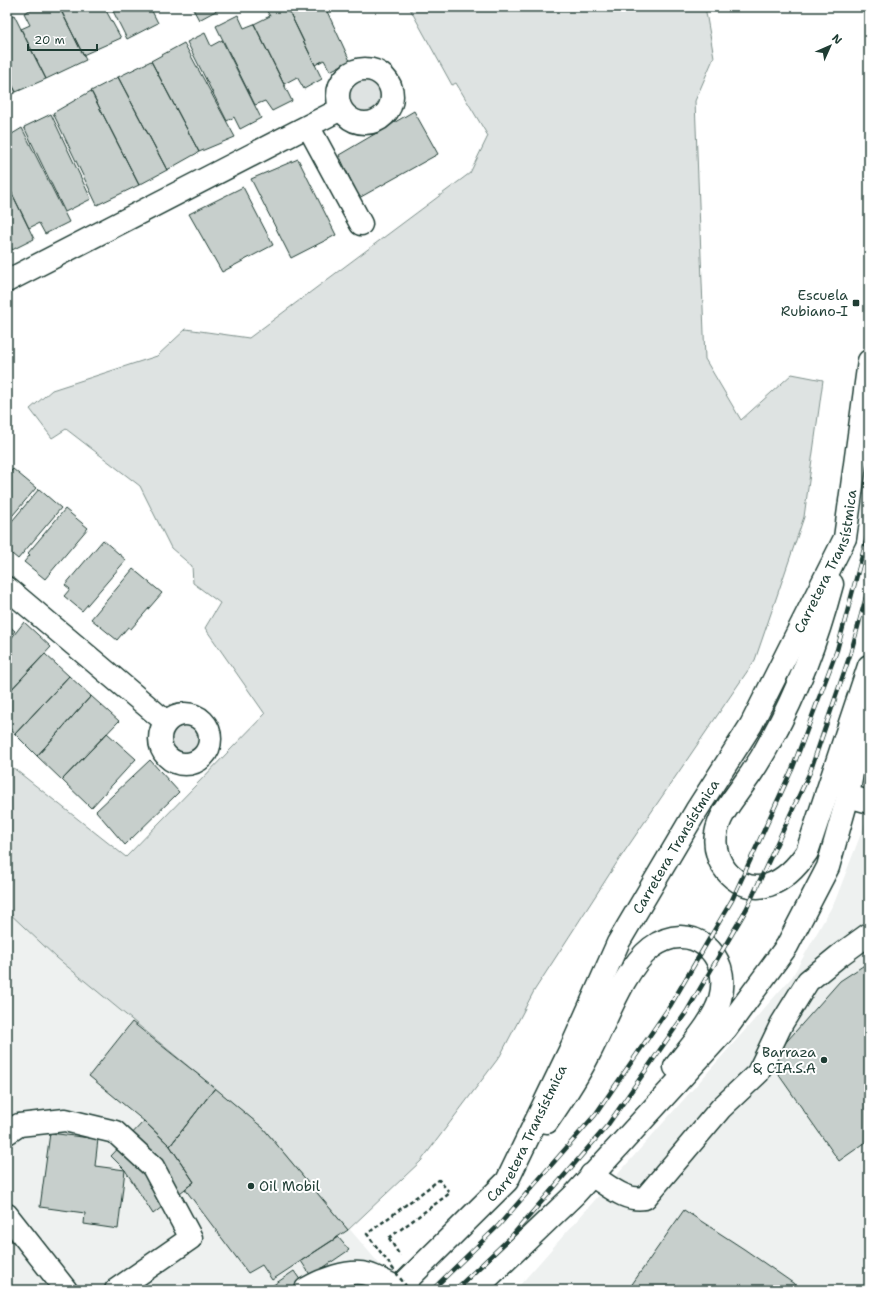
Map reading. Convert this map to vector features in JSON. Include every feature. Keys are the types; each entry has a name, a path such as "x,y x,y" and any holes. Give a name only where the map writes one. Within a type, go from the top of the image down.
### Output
{"main road":[{"path":"7,281 341,109"},
{"path":"308,126 361,224"},
{"name":"Carretera Transístmica","path":"401,1289 507,1181 573,1044 618,943 696,811 751,725 845,538 869,361"},
{"path":"845,538 823,617 794,694 772,739 744,784 723,813 718,825 715,836 719,858 732,878 742,885 753,887 776,882 797,867 807,852 869,666"},
{"path":"7,588 166,722"},
{"path":"475,1290 574,1195 726,1029 788,946 828,867 848,796 857,744 869,690"},
{"path":"848,796 869,802"},
{"path":"591,1175 626,1197 636,1200 645,1198 721,1108 758,1073 782,1023 808,982 840,955 869,934"},
{"path":"507,1181 576,1080 617,998 642,956 662,940 674,937 685,937 696,940 708,947 717,958 721,968 724,980 720,1001 704,1026 610,1155"},
{"path":"7,1132 18,1125 65,1120 115,1132 153,1167 191,1238 116,1290"},
{"path":"7,1215 66,1290"},
{"path":"306,1289 320,1281 346,1274 366,1274 401,1289"}],"path":[{"path":"388,1238 450,1193 439,1180 367,1234 401,1289"}],"shaded area":[{"path":"409,7 705,7 714,57 695,101 705,359 741,420 792,374 823,380 804,517 755,660 616,864 534,991 500,1056 421,1161 348,1230 263,1128 57,958 7,911 7,763 126,857 265,714 205,628 220,603 193,583 192,566 171,548 140,486 66,429 52,438 30,409 52,390 157,356 186,329 249,338 470,173 488,136 456,83 452,85"},
{"path":"370,77 379,82 383,88 383,102 379,108 370,113 362,113 353,108 349,102 348,91 353,82 359,78"},
{"path":"190,721 199,726 203,732 203,746 199,752 190,757 182,757 173,752 169,746 168,735 173,726 179,722"},
{"path":"867,818 869,820 869,1290 523,1290 519,1286 792,977 835,901"},
{"path":"7,911 57,958 263,1128 388,1274 369,1290 7,1290"}],"building":[{"path":"36,7 59,7 86,60 46,79 21,29 30,25 24,13"},
{"path":"69,7 104,7 121,38 83,55 62,12 70,9"},
{"path":"111,7 150,7 158,23 127,39"},
{"path":"192,7 223,7 199,20"},
{"path":"264,7 287,7 322,79 304,89 297,77 284,84 254,24 270,16"},
{"path":"287,7 325,7 350,61 330,71 324,60 315,65"},
{"path":"14,15 46,79 16,92 7,75 7,19"},
{"path":"238,15 244,28 254,24 292,101 272,111 265,101 255,105 216,26"},
{"path":"205,33 211,46 222,40 261,118 240,129 234,117 227,121 187,42"},
{"path":"184,43 235,137 199,152 151,61"},
{"path":"151,61 199,152 167,170 118,77"},
{"path":"7,75 16,92 7,97"},
{"path":"118,77 167,170 139,185 91,91"},
{"path":"91,91 139,185 97,205 53,113"},
{"path":"414,111 438,154 359,198 339,155"},
{"path":"51,114 91,199 65,212 24,127"},
{"path":"22,128 69,222 45,234 39,223 29,228 7,183 7,137"},
{"path":"298,159 336,235 291,258 251,179"},
{"path":"7,183 34,239 12,250 7,239"},
{"path":"243,187 273,245 222,272 189,214"},
{"path":"13,469 36,488 7,522 7,476"},
{"path":"39,489 61,508 18,559 7,550 7,527"},
{"path":"65,509 88,528 45,579 24,562 30,555 28,553"},
{"path":"103,540 126,560 82,611 64,596 70,589 65,585"},
{"path":"133,569 162,593 131,629 128,627 117,640 91,619"},
{"path":"24,622 51,647 7,694 7,644"},
{"path":"7,624 15,631 7,641"},
{"path":"45,654 69,676 15,734 7,725 7,694"},
{"path":"69,676 91,696 37,756 15,734"},
{"path":"91,696 119,721 62,780 37,756"},
{"path":"107,733 136,759 91,808 62,780"},
{"path":"150,760 179,792 125,845 96,811"},
{"name":"Barraza & CIA.S.A","path":"869,962 869,1140 839,1161 776,1071 780,1049 840,981"},
{"path":"132,1022 215,1088 170,1146 144,1121 89,1076"},
{"name":"Oil Mobil","path":"215,1088 263,1128 348,1230 272,1280 262,1265 248,1273 185,1189 194,1182 170,1146"},
{"path":"144,1121 170,1146 194,1182 153,1214 125,1170 111,1156"},
{"path":"50,1133 98,1139 95,1166 125,1170 118,1229 84,1224 85,1213 40,1207"},
{"path":"684,1210 744,1249 803,1290 628,1290"},
{"path":"338,1237 349,1250 311,1276 301,1261"},
{"path":"294,1271 307,1290 266,1290"}],"railway":[{"path":"432,1290 499,1225 595,1115 670,1006 732,900 793,767 837,650 869,530"},
{"path":"455,1290 511,1237 607,1126 687,1011 747,908 810,772 851,652 869,586"}],"place":[{"name":"Escuela Rubiano-I","path":"856,303"},
{"name":"Barraza & CIA.S.A","path":"824,1060"},
{"name":"Oil Mobil","path":"251,1186"}]}
